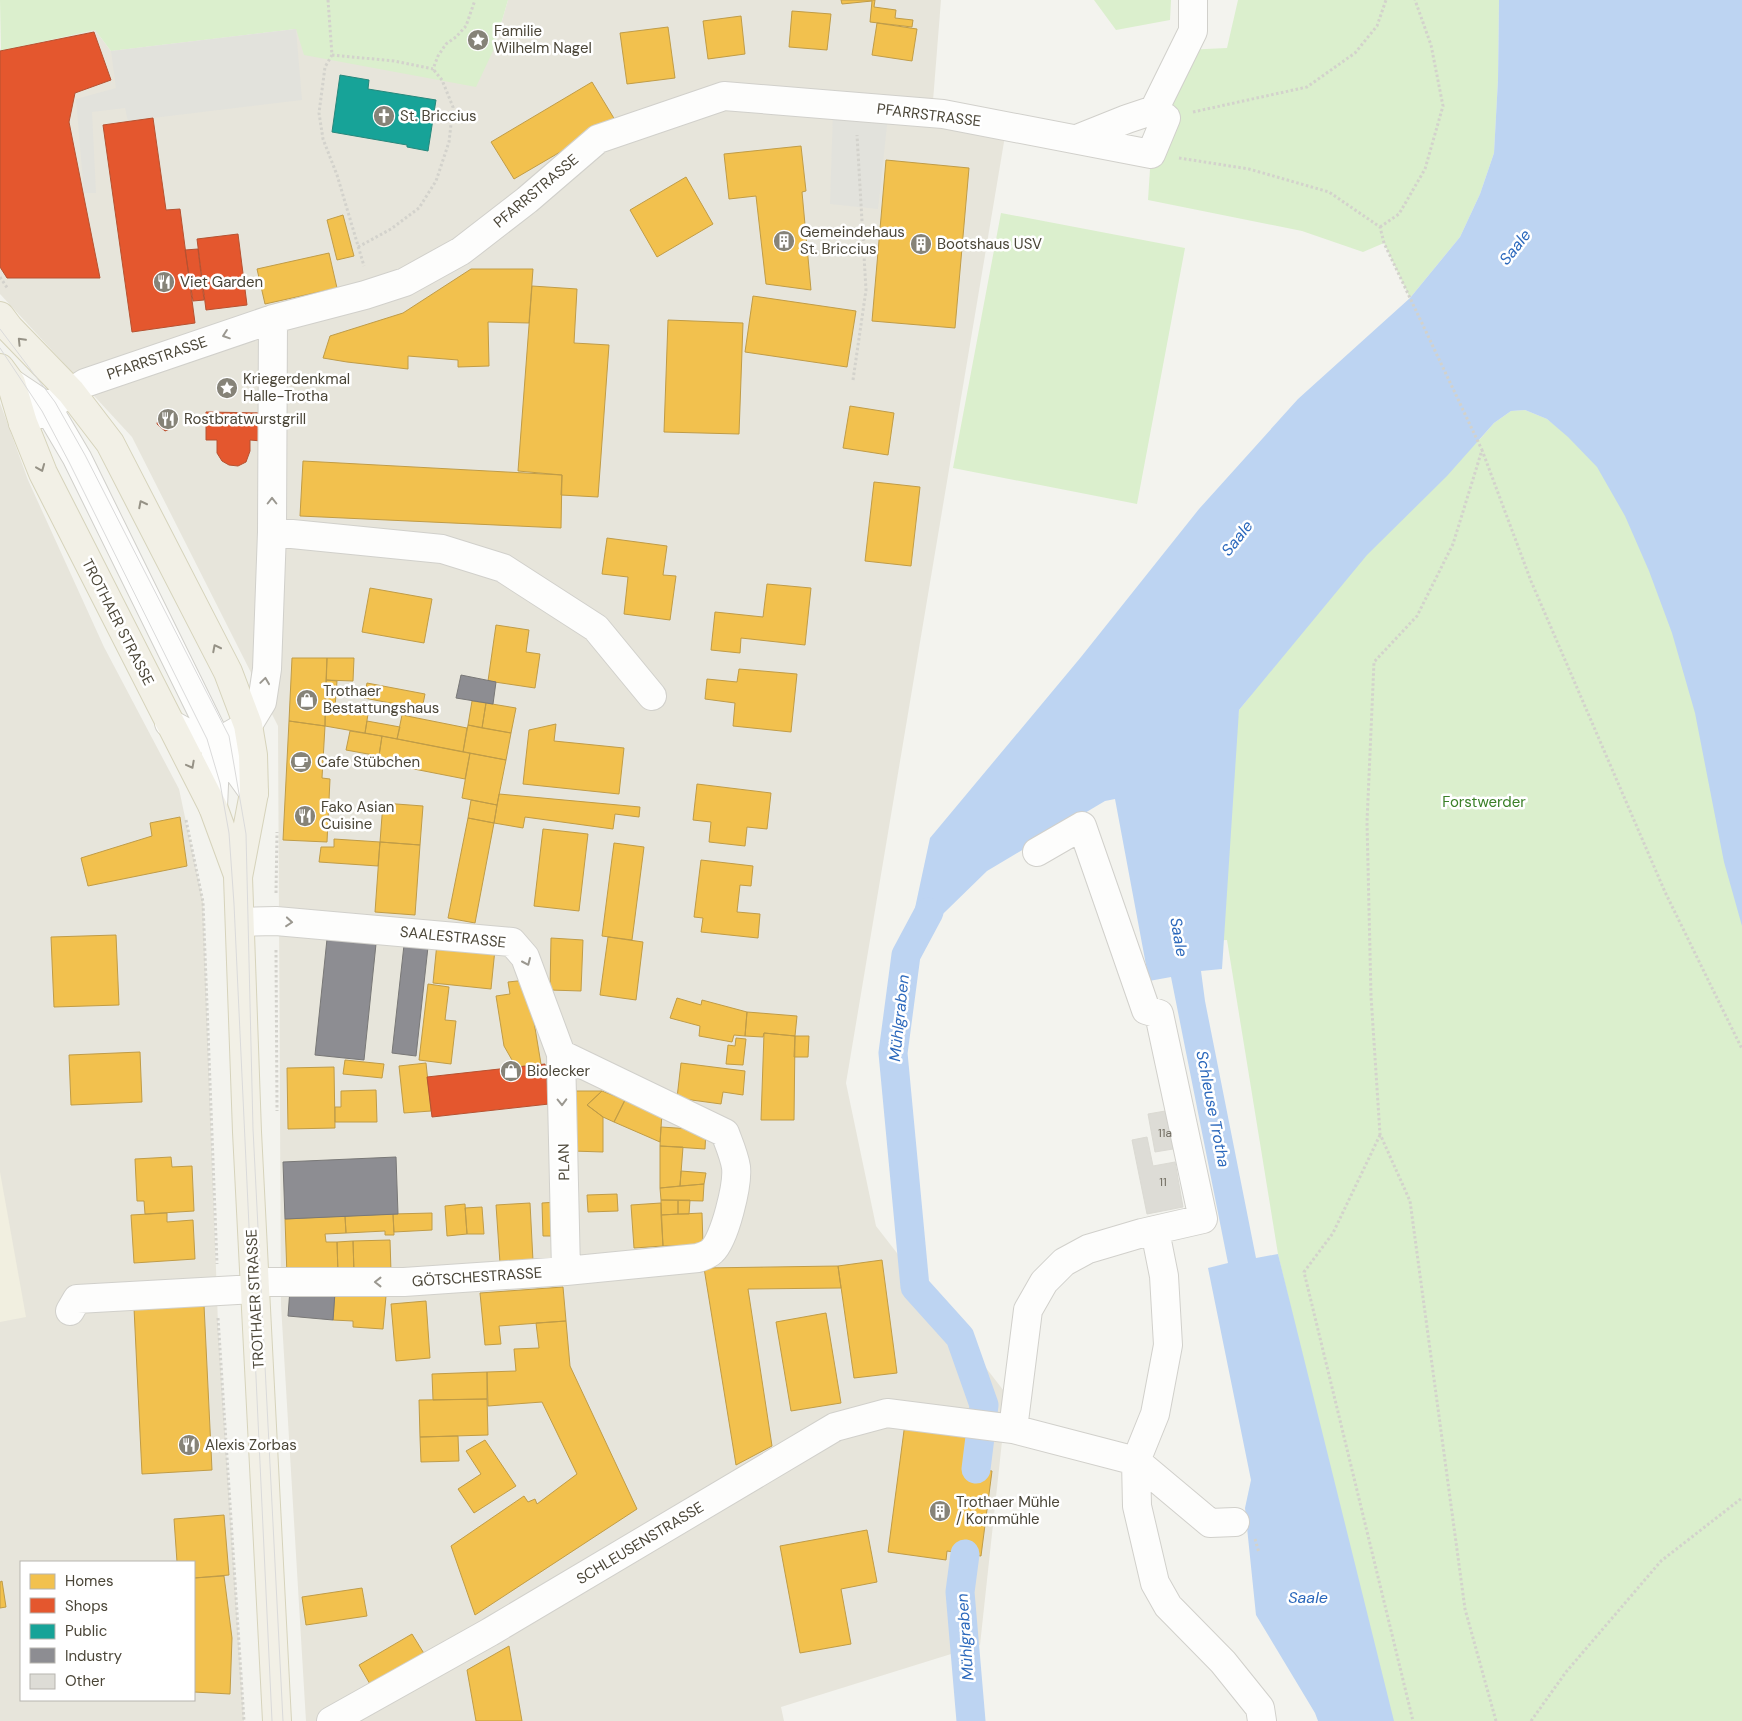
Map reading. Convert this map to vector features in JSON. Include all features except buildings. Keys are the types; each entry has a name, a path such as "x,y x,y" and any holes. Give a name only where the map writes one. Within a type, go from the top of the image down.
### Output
{"main road":[{"name":"TROTHAER STRASSE","path":"0,316 9,328 71,392 110,443 228,672 248,725 253,755 254,793 238,877 247,1132 277,1721"},
{"name":"TROTHAER STRASSE","path":"5,375 43,474 213,807 238,877"}],"street":[{"path":"1151,154 1160,114 1193,31 1193,0"},
{"name":"PFARRSTRASSE","path":"23,423 85,383 273,319 406,282 461,251 527,200 598,139 724,96 943,114 1151,154"},
{"path":"1076,139 1127,119 1160,114"},
{"path":"169,723 196,738 222,740 248,725 262,702 267,669 272,532 273,319"},
{"path":"44,365 48,407"},
{"path":"5,375 48,407 77,458 216,740 254,793"},
{"path":"272,532 442,549 503,568 596,628 652,696"},
{"path":"213,807 216,740"},
{"path":"1013,1429 1028,1310 1044,1282 1064,1262 1088,1249 1142,1232 1203,1220 1167,1012 1146,1010 1088,823 1036,852"},
{"name":"SAALESTRASSE","path":"240,922 276,921 512,942 526,957 561,1054"},
{"name":"GÖTSCHESTRASSE","path":"70,1311 77,1299 217,1292 255,1285 404,1282 566,1271 698,1258 708,1254 713,1250 726,1222 735,1185 736,1167 725,1133 561,1054"},
{"name":"PLAN","path":"561,1054 566,1271"},
{"path":"1155,1230 1164,1276 1168,1345 1155,1414 1136,1461 1137,1506 1155,1583 1168,1606 1223,1662 1260,1708 1262,1721"},
{"name":"SCHLEUSENSTRASSE","path":"331,1721 499,1627 835,1428 887,1413 1013,1429 1136,1461"},
{"path":"1136,1461 1210,1523 1235,1522"}],"path":[{"path":"328,0 332,55 325,67 319,113 323,139 337,175 372,293"},
{"path":"433,69 438,56 446,44 466,26 475,0"},
{"path":"1160,114 1307,87 1355,53 1377,26 1386,0"},
{"path":"1380,227 1399,214 1425,169 1444,106 1431,45 1415,0"},
{"path":"332,55 394,61 433,69 442,80 453,107 449,142 436,181 419,208 391,229 358,247"},
{"path":"853,380 866,290 856,107"},
{"path":"1151,154 1249,170 1329,192 1380,227 1384,243 1482,450 1531,581 1665,892 1742,1049"},
{"path":"1482,450 1453,544 1417,616 1374,662 1367,822 1371,996 1380,1134 1410,1201 1465,1609 1496,1721"},
{"path":"185,817 203,902 217,1292 244,1721"},
{"path":"1380,1134 1333,1233 1304,1272 1413,1721"},
{"path":"1531,1721 1566,1672 1661,1561 1742,1498"}],"shaded area":[{"path":"508,0 941,0 931,126 1005,136 846,1083 876,1226 1007,1395 980,1645 781,1707 784,1721 306,1721 281,1305 278,726 132,437 0,294 0,48 1,51 95,30 111,51 296,29 493,51"},
{"path":"296,29 302,100 128,121 125,108 92,112 96,193 84,193 76,99 116,88 111,51"},
{"path":"833,111 888,116 878,209 830,204"},
{"path":"0,403 28,480 104,647 179,789 203,902 218,1325 244,1721 0,1721"},
{"path":"0,1172 26,1317 0,1322"}],"green space":[{"path":"0,0 508,0 493,51 476,87 304,55 296,29 111,51 95,30 1,51"},
{"path":"1094,0 1171,0 1170,20 1116,30"},
{"path":"1238,0 1499,0 1498,79 1494,153 1480,194 1460,237 1410,298 1384,243 1363,252 1302,231 1148,200 1151,154 1184,50 1227,48"},
{"path":"1001,213 1185,248 1137,504 953,468"},
{"name":"Forstwerder","path":"1525,410 1547,419 1742,574 1742,1721 1388,1721 1278,1254 1227,940 1203,941 1239,710 1308,607 1480,439 1494,423 1511,411"}],"water":[{"path":"1499,0 1742,0 1742,926 1724,862 1695,713 1672,633 1649,571 1625,516 1597,467 1568,437 1547,419 1525,410 1511,411 1494,423 1447,476 1367,555 1239,710 1222,969 1201,971 1205,1001 1256,1258 1278,1254 1394,1721 1318,1721 1256,1615 1245,1508 1251,1480 1208,1268 1228,1263 1171,977 1149,981 1115,799 1105,801 987,871 906,950 930,838 1081,657 1199,509 1298,399 1410,298 1460,237 1480,194 1494,153 1498,79"}],"waterway":[{"name":"Mühlgraben","path":"929,912 906,955 893,1053 915,1287 960,1337 984,1405 976,1469"},
{"name":"Mühlgraben","path":"965,1554 960,1592 971,1721"}],"tram line":[{"path":"0,329 55,402 85,455 229,736 246,834 253,1129 283,1721"},
{"path":"0,348 42,411 69,462 207,739 220,783 229,833 234,904 272,1721"}],"place":[{"name":"Familie Wilhelm Nagel","path":"478,40"},
{"name":"St. Briccius","path":"384,116"},
{"name":"Gemeindehaus St. Briccius","path":"784,241"},
{"name":"Bootshaus USV","path":"921,244"},
{"name":"Viet Garden","path":"164,282"},
{"name":"Kriegerdenkmal Halle-Trotha","path":"227,388"},
{"name":"Rostbratwurstgrill","path":"168,419"},
{"name":"Trothaer Bestattungshaus","path":"307,700"},
{"name":"Cafe Stübchen","path":"301,762"},
{"name":"Fako Asian Cuisine","path":"305,816"},
{"name":"Biolecker","path":"511,1071"},
{"name":"Alexis Zorbas","path":"189,1445"},
{"name":"Trothaer Mühle / Kornmühle","path":"940,1511"}],"water label":[{"name":"Saale","path":"1515,247"},
{"name":"Saale","path":"1237,538"},
{"name":"Saale","path":"1179,937"},
{"name":"Schleuse Trotha","path":"1213,1109"},
{"name":"Saale","path":"1308,1597"}]}
